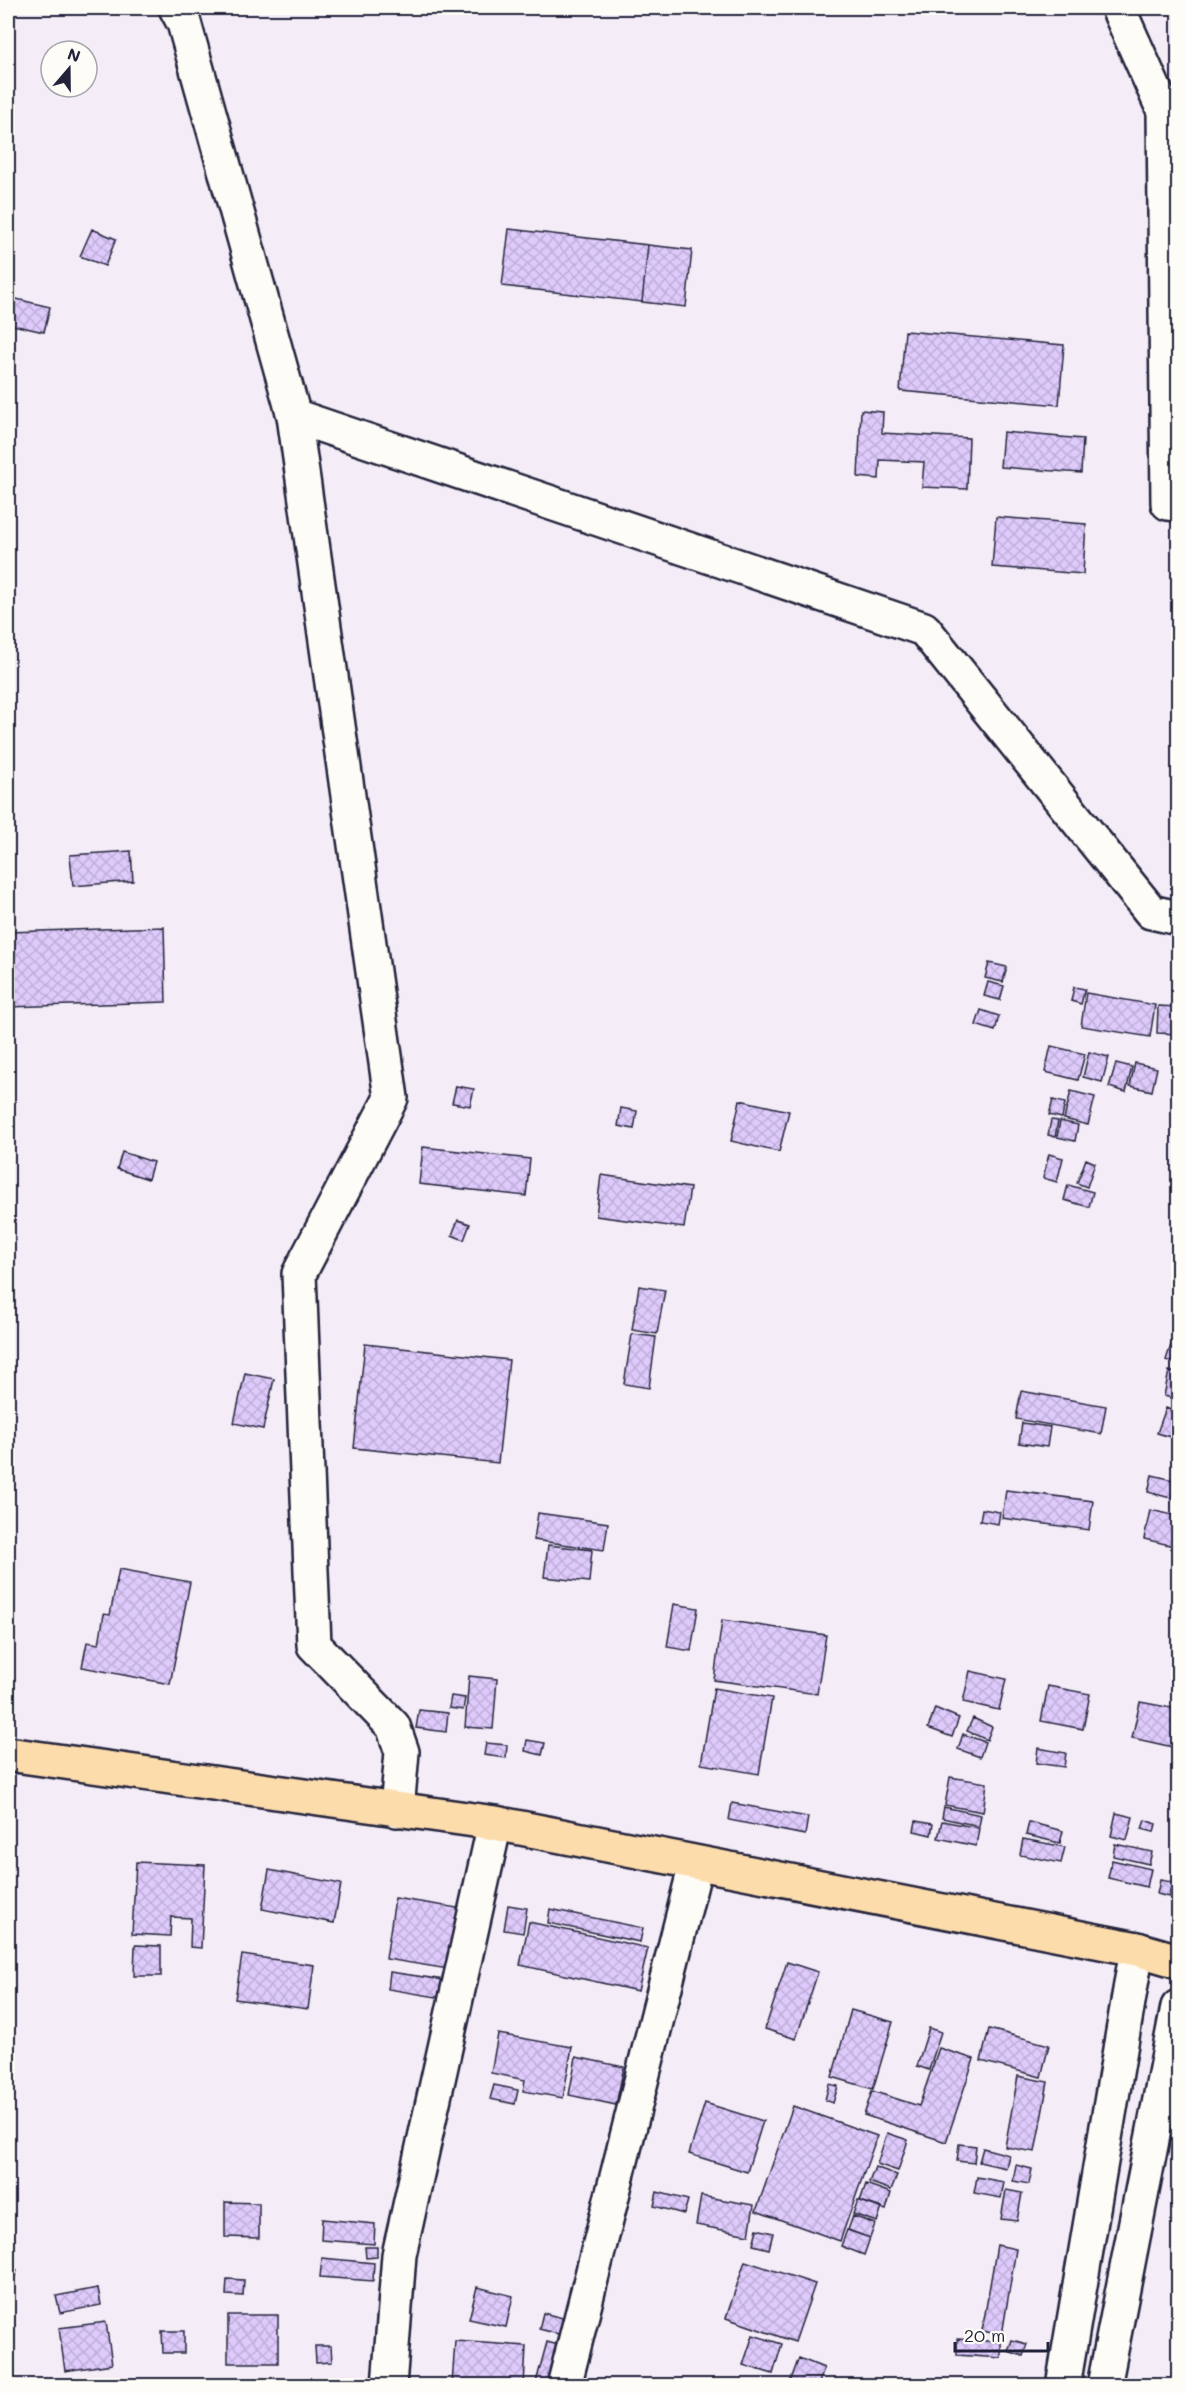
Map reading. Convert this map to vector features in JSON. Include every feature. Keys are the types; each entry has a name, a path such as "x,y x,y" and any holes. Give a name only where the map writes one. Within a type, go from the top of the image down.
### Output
{"main road":[{"path":"8,1755 495,1823 1137,1949 1179,1961"}],"street":[{"path":"176,8 184,23 294,416 391,1098 299,1274 314,1645 393,1726 402,1752 397,1810"},
{"path":"1118,8 1164,111 1168,502 1179,504"},
{"path":"294,416 924,628 1151,912 1179,918"},
{"path":"389,2385 399,2255 495,1823"},
{"path":"564,2385 696,1864"},
{"path":"1065,2385 1137,1949"},
{"path":"1104,2385 1179,2007"}],"building":[{"path":"92,229 116,239 105,266 80,256"},
{"path":"509,229 648,245 642,302 502,286"},
{"path":"648,245 692,250 686,307 642,302"},
{"path":"8,297 50,307 44,332 8,324"},
{"path":"905,331 1064,345 1059,405 900,391"},
{"path":"861,410 883,412 882,433 969,438 967,489 922,487 924,462 880,460 879,479 858,477"},
{"path":"1003,432 1083,439 1081,473 1000,467"},
{"path":"996,517 1086,524 1083,574 992,567"},
{"path":"13,727 15,802 8,802 8,728"},
{"path":"131,851 133,881 73,886 70,855"},
{"path":"164,927 166,1002 8,1007 8,932"},
{"path":"989,963 1007,967 1003,982 985,978"},
{"path":"988,982 1004,986 1000,1000 984,996"},
{"path":"1074,987 1085,989 1081,1004 1071,1001"},
{"path":"1086,993 1155,1005 1150,1037 1081,1026"},
{"path":"1158,1006 1178,1007 1178,1034 1157,1033"},
{"path":"981,1010 999,1016 995,1031 976,1025"},
{"path":"1051,1046 1085,1054 1078,1080 1045,1072"},
{"path":"1089,1052 1109,1057 1102,1082 1083,1077"},
{"path":"1116,1063 1132,1067 1126,1092 1109,1087"},
{"path":"1135,1063 1157,1068 1152,1091 1130,1086"},
{"path":"456,1086 474,1089 470,1106 452,1103"},
{"path":"1071,1091 1095,1097 1088,1125 1064,1119"},
{"path":"740,1100 789,1111 779,1152 731,1141"},
{"path":"1053,1100 1065,1103 1062,1118 1049,1115"},
{"path":"621,1108 637,1111 634,1129 618,1126"},
{"path":"1051,1120 1058,1121 1055,1137 1048,1135"},
{"path":"1060,1121 1078,1125 1075,1141 1057,1137"},
{"path":"423,1147 530,1159 526,1196 419,1184"},
{"path":"122,1152 153,1162 148,1179 117,1169"},
{"path":"1049,1154 1063,1158 1057,1182 1043,1178"},
{"path":"1086,1159 1095,1163 1087,1187 1077,1183"},
{"path":"601,1175 690,1188 684,1228 596,1216"},
{"path":"1068,1185 1093,1192 1089,1207 1064,1200"},
{"path":"458,1220 470,1224 464,1240 452,1235"},
{"path":"639,1286 665,1290 657,1334 632,1330"},
{"path":"632,1334 656,1337 649,1388 624,1384"},
{"path":"1173,1339 1178,1341 1178,1365 1166,1360"},
{"path":"365,1344 509,1360 498,1463 354,1448"},
{"path":"1169,1371 1178,1374 1178,1400 1164,1396"},
{"path":"245,1373 274,1379 263,1429 234,1423"},
{"path":"1021,1391 1106,1406 1101,1434 1016,1419"},
{"path":"1166,1408 1178,1413 1177,1439 1157,1433"},
{"path":"1022,1423 1050,1427 1047,1447 1019,1443"},
{"path":"1152,1475 1178,1481 1178,1500 1148,1492"},
{"path":"1006,1490 1093,1501 1089,1530 1002,1518"},
{"path":"982,1509 1000,1512 998,1524 980,1521"},
{"path":"1150,1510 1178,1516 1178,1547 1144,1539"},
{"path":"538,1513 608,1523 604,1550 534,1540"},
{"path":"548,1545 592,1550 589,1582 544,1577"},
{"path":"119,1569 190,1582 170,1684 82,1667 87,1642 99,1644 104,1614 110,1615"},
{"path":"674,1604 698,1608 691,1651 667,1647"},
{"path":"722,1620 826,1635 817,1694 714,1680"},
{"path":"970,1671 1006,1679 999,1710 963,1702"},
{"path":"469,1676 497,1679 493,1729 465,1727"},
{"path":"1048,1686 1090,1694 1083,1729 1041,1721"},
{"path":"714,1688 772,1698 759,1774 701,1764"},
{"path":"451,1696 465,1698 463,1710 449,1708"},
{"path":"1140,1702 1178,1709 1173,1747 1132,1738"},
{"path":"935,1708 959,1718 952,1737 928,1728"},
{"path":"419,1710 448,1713 446,1732 416,1728"},
{"path":"973,1718 992,1727 987,1740 967,1731"},
{"path":"963,1734 985,1742 980,1757 958,1749"},
{"path":"527,1740 545,1743 542,1755 525,1751"},
{"path":"486,1743 507,1745 506,1758 484,1755"},
{"path":"1038,1748 1066,1753 1064,1767 1036,1763"},
{"path":"950,1777 987,1783 983,1812 945,1805"},
{"path":"732,1803 808,1817 805,1835 729,1820"},
{"path":"944,1807 981,1815 979,1826 942,1818"},
{"path":"1116,1813 1133,1817 1127,1840 1111,1836"},
{"path":"1145,1820 1156,1824 1154,1832 1142,1829"},
{"path":"916,1821 933,1824 931,1835 914,1831"},
{"path":"942,1821 979,1828 976,1846 938,1838"},
{"path":"1029,1822 1063,1831 1060,1843 1026,1835"},
{"path":"1023,1839 1065,1847 1061,1863 1020,1855"},
{"path":"1115,1844 1152,1852 1149,1864 1113,1856"},
{"path":"1112,1860 1151,1869 1147,1887 1108,1878"},
{"path":"136,1862 205,1865 201,1948 190,1947 191,1918 171,1917 170,1936 132,1934"},
{"path":"269,1870 341,1884 334,1923 262,1909"},
{"path":"1160,1880 1172,1882 1169,1897 1157,1894"},
{"path":"395,1898 458,1908 448,1969 386,1959"},
{"path":"508,1905 527,1908 523,1933 504,1930"},
{"path":"550,1909 643,1928 640,1942 548,1923"},
{"path":"529,1922 648,1948 638,1991 520,1965"},
{"path":"135,1945 161,1946 161,1976 134,1976"},
{"path":"242,1955 314,1965 308,2009 235,1999"},
{"path":"787,1962 818,1972 796,2039 765,2029"},
{"path":"390,1972 444,1980 442,1998 388,1989"},
{"path":"851,2010 893,2022 873,2089 832,2077"},
{"path":"929,2028 941,2032 929,2070 917,2066"},
{"path":"989,2029 1049,2045 1041,2077 981,2061"},
{"path":"498,2034 572,2047 563,2098 523,2091 525,2080 491,2073"},
{"path":"939,2048 974,2059 946,2142 864,2115 872,2091 919,2106"},
{"path":"576,2057 624,2067 616,2105 569,2095"},
{"path":"1018,2076 1048,2082 1035,2152 1005,2147"},
{"path":"829,2084 838,2086 833,2103 825,2100"},
{"path":"494,2085 518,2090 515,2104 490,2099"},
{"path":"705,2103 763,2121 747,2172 689,2154"},
{"path":"793,2106 877,2136 840,2241 756,2211"},
{"path":"887,2133 908,2140 898,2171 877,2164"},
{"path":"959,2144 976,2146 974,2163 957,2161"},
{"path":"983,2148 1009,2155 1006,2168 979,2162"},
{"path":"1016,2165 1032,2169 1029,2184 1013,2181"},
{"path":"875,2167 897,2175 891,2190 869,2182"},
{"path":"977,2177 1004,2182 1001,2198 974,2193"},
{"path":"866,2184 891,2193 886,2210 860,2201"},
{"path":"1006,2190 1022,2193 1017,2221 1001,2219"},
{"path":"657,2192 688,2200 684,2214 654,2206"},
{"path":"701,2196 754,2205 749,2235 696,2225"},
{"path":"858,2200 882,2208 877,2222 853,2214"},
{"path":"225,2202 259,2203 259,2238 225,2237"},
{"path":"853,2216 875,2224 870,2238 848,2230"},
{"path":"322,2219 375,2224 374,2244 321,2240"},
{"path":"757,2229 773,2233 769,2249 753,2245"},
{"path":"847,2230 870,2238 864,2255 841,2246"},
{"path":"997,2245 1016,2249 1002,2335 982,2331"},
{"path":"365,2247 377,2247 377,2257 366,2258"},
{"path":"322,2258 374,2263 373,2281 320,2277"},
{"path":"745,2261 815,2284 795,2342 726,2318"},
{"path":"8,2268 17,2270 9,2295 8,2295"},
{"path":"227,2279 244,2280 243,2296 226,2295"},
{"path":"477,2287 513,2296 506,2327 469,2319"},
{"path":"98,2288 101,2305 60,2313 56,2296"},
{"path":"543,2313 567,2319 562,2335 539,2329"},
{"path":"228,2315 278,2315 278,2363 228,2363"},
{"path":"106,2322 112,2364 65,2371 59,2328"},
{"path":"162,2331 184,2331 184,2353 163,2353"},
{"path":"753,2335 782,2344 773,2374 743,2365"},
{"path":"957,2339 1001,2342 1001,2358 957,2355"},
{"path":"1012,2340 1027,2344 1023,2356 1008,2351"},
{"path":"455,2341 526,2346 524,2386 452,2385"},
{"path":"547,2342 562,2346 551,2386 535,2386"},
{"path":"315,2346 331,2346 332,2362 316,2363"},
{"path":"799,2358 824,2368 818,2386 799,2386 790,2382"}]}
